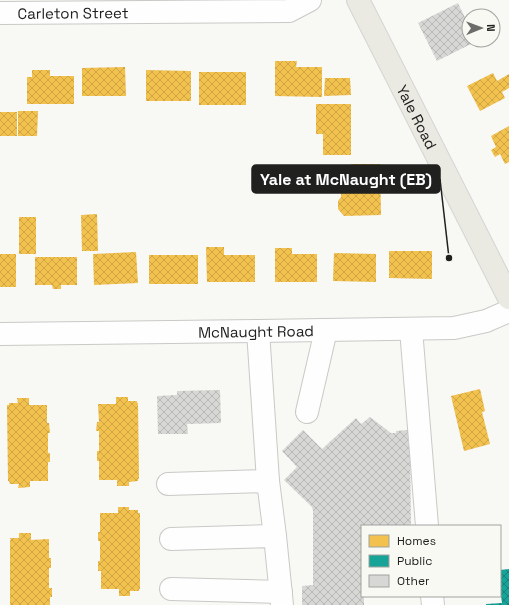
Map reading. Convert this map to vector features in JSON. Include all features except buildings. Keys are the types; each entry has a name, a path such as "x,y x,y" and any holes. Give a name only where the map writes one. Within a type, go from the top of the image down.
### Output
{"main road":[{"name":"Yale Road","path":"358,0 509,298"}],"street":[{"name":"Carleton Street","path":"0,13 289,11 310,0"},
{"name":"McNaught Road","path":"0,334 258,332 454,328 486,321 509,311"},
{"path":"411,329 427,525"},
{"path":"307,412 326,330"},
{"path":"171,589 282,598 268,481 258,332"},
{"path":"168,484 268,481"},
{"path":"171,539 275,536"}],"place":[{"name":"Yale at McNaught (EB)","path":"449,258"}]}
